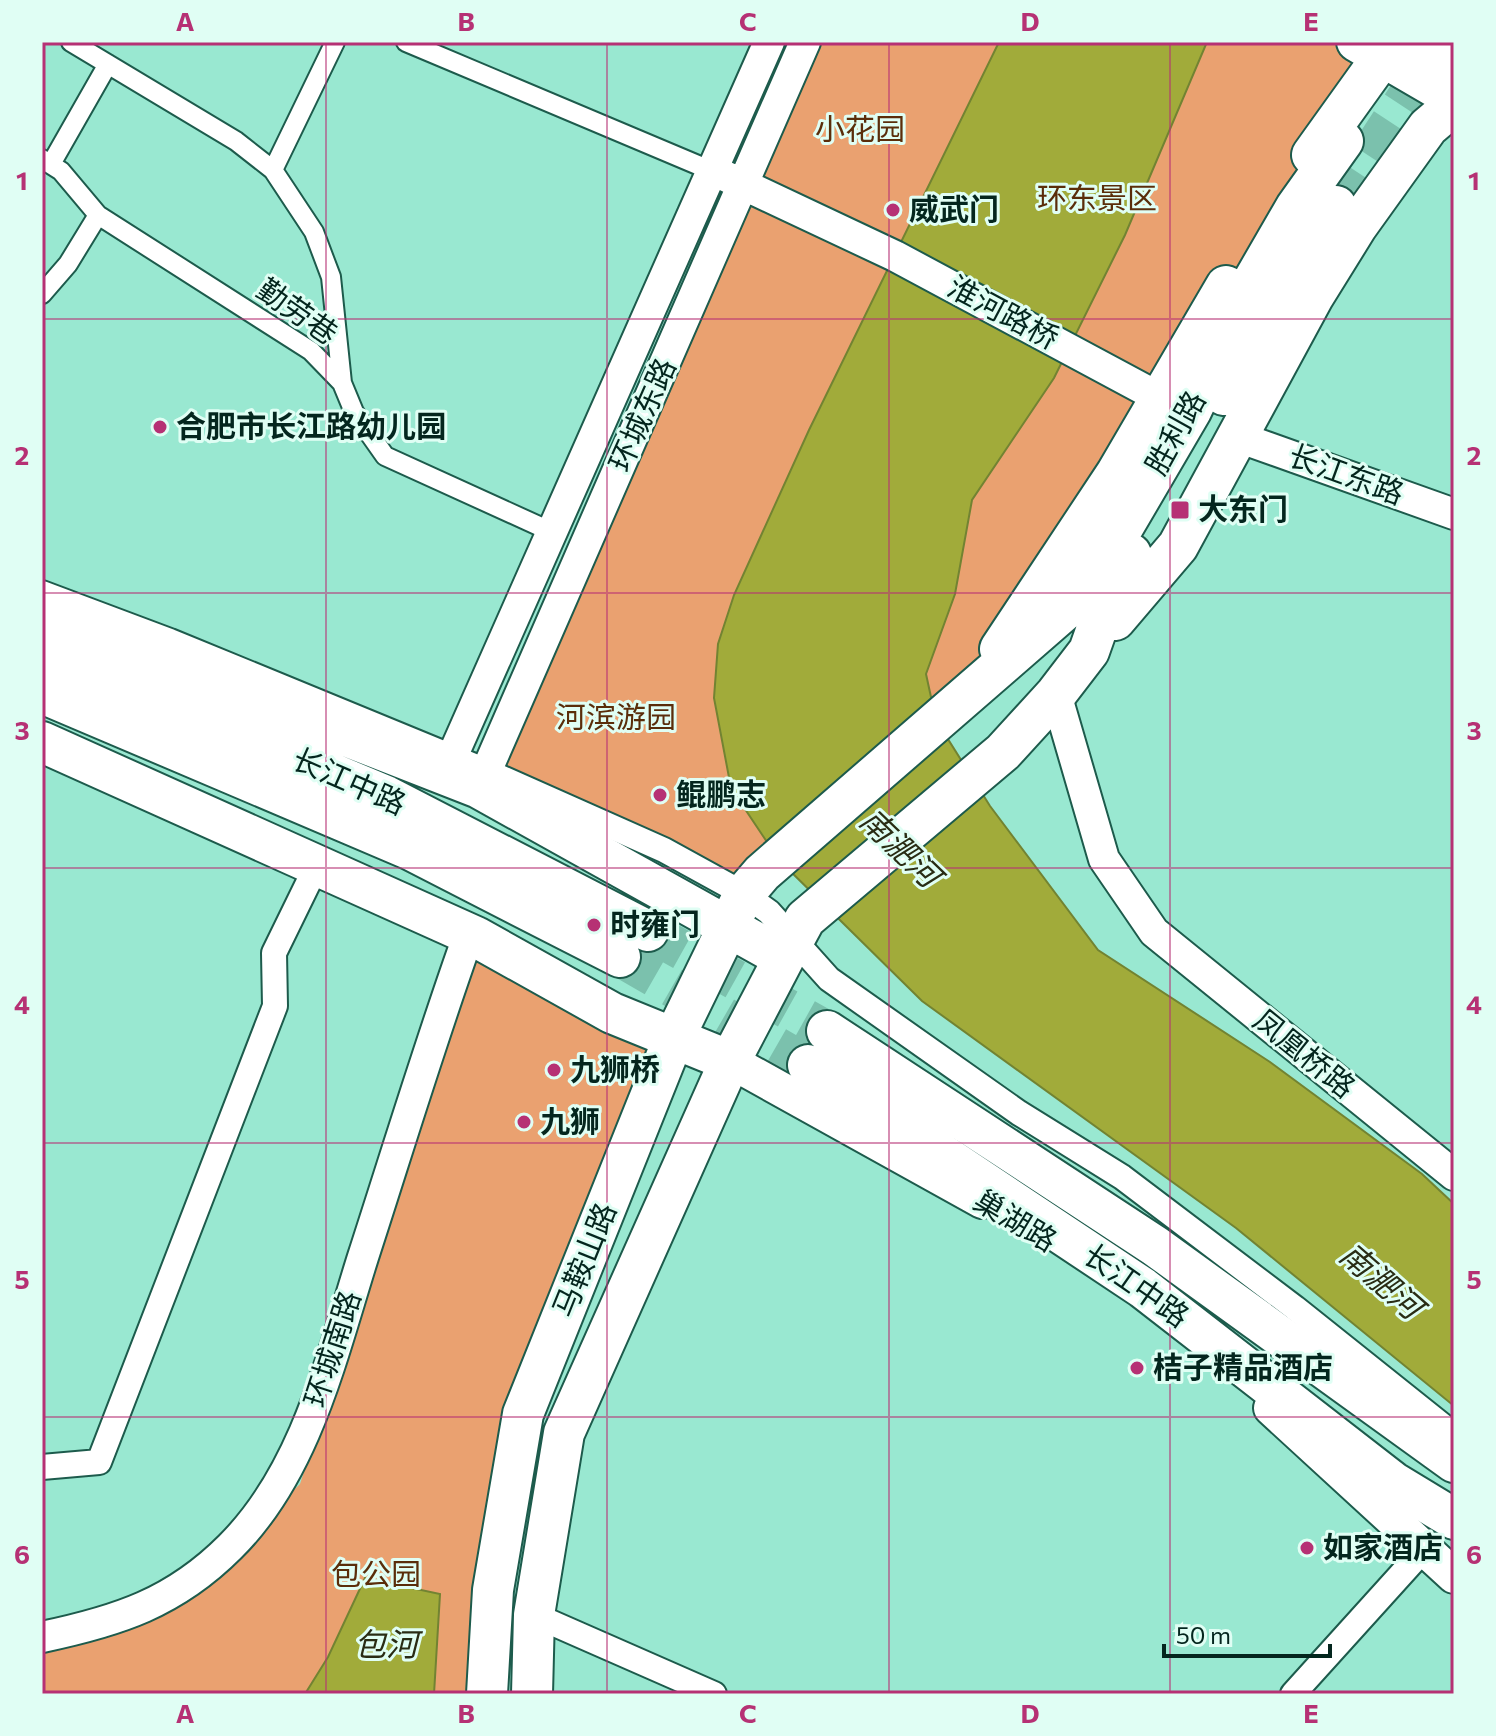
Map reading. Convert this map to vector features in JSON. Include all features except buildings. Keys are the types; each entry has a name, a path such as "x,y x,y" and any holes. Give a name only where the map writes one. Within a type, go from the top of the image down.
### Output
{"highway":[{"path":"970,696 1116,474 1289,188 1387,46"},
{"path":"1089,651 1178,546 1313,297 1357,226 1428,127 1454,105"},
{"name":"胜利路","path":"970,696 1066,609 1105,558 1191,411 1252,283 1296,207 1343,141"},
{"name":"胜利路","path":"794,939 1003,752 1056,694 1089,651 1107,600 1159,502 1336,206"},
{"path":"42,617 465,772 794,939"},
{"name":"长江中路","path":"42,652 386,796 634,944 42,693"},
{"name":"马鞍山路","path":"487,1694 493,1590 523,1414 673,1040 735,910 779,860 970,696"},
{"path":"42,742 469,934 612,1013 730,1061"},
{"name":"马鞍山路","path":"532,1694 534,1615 564,1433 730,1061 794,939"},
{"name":"长江中路","path":"827,1031 1155,1246 1454,1462"},
{"name":"长江中路","path":"808,1065 1143,1288 1393,1482 1454,1519"}],"main road":[{"path":"1387,46 1454,66"},
{"path":"1387,46 1454,99"},
{"name":"巢湖路","path":"730,1061 1062,1248 1202,1349 1324,1456 1440,1542 1454,1576"}],"street":[{"path":"71,42 236,141 273,170 314,232 331,277 342,383"},
{"path":"273,170 335,42"},
{"path":"406,42 712,171"},
{"name":"环城东路","path":"465,772 552,532 769,42"},
{"name":"环城东路","path":"465,772 743,185 805,42"},
{"path":"46,162 108,64"},
{"name":"勤劳巷","path":"46,162 61,171 98,215 311,351 342,383 354,412 385,456 552,532"},
{"name":"淮河路桥","path":"712,171 895,256 1160,398"},
{"path":"42,294 68,264 98,215"},
{"name":"长江东路","path":"1238,437 1454,514"},
{"path":"42,593 170,641 465,772"},
{"name":"凤凰桥路","path":"1056,694 1104,859 1154,932 1454,1175"},
{"path":"42,1467 99,1462 275,1006 274,953 317,865"},
{"name":"环城南路","path":"42,1637 132,1614 171,1593 232,1546 267,1500 310,1418 469,934"},
{"path":"794,939 829,979 1019,1113 1122,1177 1295,1308 1454,1435"},
{"path":"1256,1375 1357,1471 1440,1542 1293,1694"},
{"path":"1324,1456 1357,1471"},
{"path":"534,1615 714,1694"}],"green space":[{"name":"环东景区","path":"805,42 1356,42 1383,57 1289,188 970,696 744,894 484,770"},
{"name":"包公园","path":"476,937 673,1040 523,1414 487,1694 42,1694 42,1632 182,1599 300,1484"}],"water":[{"name":"南淝河","path":"999,42 1207,42 1125,235 1054,378 972,500 955,594 926,674 936,720 990,806 1098,950 1270,1062 1422,1174 1454,1204 1454,1406 1236,1228 922,1001 779,860 731,788 714,698 718,644 734,595 809,430"},
{"name":"包河","path":"365,1578 440,1594 434,1694 305,1694 328,1657"}],"tunnel":[{"path":"1336,206 1430,62 1453,42"},
{"path":"648,931 827,1031"},
{"path":"620,957 808,1065"}],"place":[{"name":"威武门","path":"893,210"},
{"name":"合肥市长江路幼儿园","path":"160,427"},
{"name":"大东门","path":"1180,510"},
{"name":"鲲鹏志","path":"660,795"},
{"name":"时雍门","path":"594,925"},
{"name":"九狮桥","path":"554,1070"},
{"name":"九狮","path":"524,1122"},
{"name":"桔子精品酒店","path":"1137,1368"},
{"name":"如家酒店","path":"1307,1548"}],"park label":[{"name":"小花园","path":"860,130"},
{"name":"河滨游园","path":"616,718"}]}
